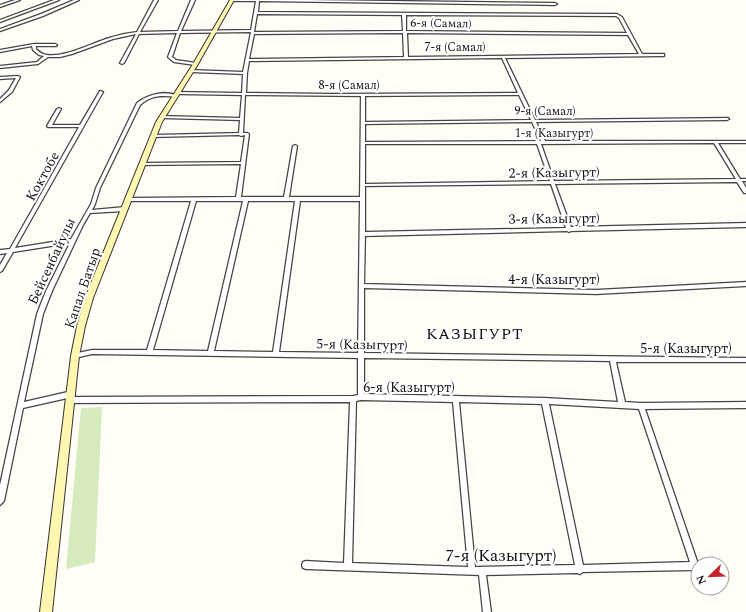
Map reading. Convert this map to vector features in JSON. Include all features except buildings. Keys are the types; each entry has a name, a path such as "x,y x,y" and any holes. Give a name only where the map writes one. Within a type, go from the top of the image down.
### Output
{"main road":[{"name":"Капал Батыр","path":"46,612 75,356 81,326 89,298 162,117 193,67 212,31 232,0"}],"street":[{"path":"0,6 18,0"},
{"path":"0,21 57,0"},
{"path":"0,30 42,15 77,0"},
{"path":"122,63 156,0"},
{"path":"193,0 170,57 175,61 193,67 244,73"},
{"path":"232,0 555,4"},
{"path":"241,135 244,73 258,1"},
{"path":"256,13 617,15 620,17 641,55"},
{"path":"404,14 406,58"},
{"name":"6-я (Самал)","path":"0,67 38,63 47,56 61,56 104,40 140,32 212,31 629,34"},
{"path":"34,45 35,52 47,56"},
{"path":"0,51 34,45 55,45"},
{"name":"7-я (Самал)","path":"247,60 663,55"},
{"path":"503,57 534,121 569,230"},
{"path":"0,78 18,77 11,91 0,101"},
{"name":"Коктобе","path":"0,270 13,250 101,92"},
{"name":"Бейсенбайулы","path":"0,501 40,314 49,291 88,212 138,104 144,99 152,96 160,94 177,94"},
{"name":"8-я (Самал)","path":"177,94 520,94"},
{"path":"361,397 363,95"},
{"path":"59,109 49,126 82,126"},
{"path":"162,117 242,119"},
{"name":"9-я (Самал)","path":"363,123 727,119"},
{"path":"154,136 247,134 238,199"},
{"name":"1-я (Казыгурт)","path":"363,143 746,142"},
{"path":"716,143 746,192"},
{"path":"286,199 295,146"},
{"path":"142,164 243,163"},
{"name":"2-я (Казыгурт)","path":"362,185 746,180"},
{"path":"129,199 362,199"},
{"path":"149,353 194,199"},
{"path":"211,353 246,199"},
{"path":"276,355 298,199"},
{"path":"88,212 126,209"},
{"name":"3-я (Казыгурт)","path":"362,234 746,225"},
{"path":"0,252 73,241"},
{"name":"4-я (Казыгурт)","path":"362,286 582,292 746,284"},
{"name":"5-я (Казыгурт)","path":"75,356 92,352 746,360"},
{"path":"612,359 622,405"},
{"name":"6-я (Казыгурт)","path":"20,406 71,397 353,399 361,397 545,401 641,406 746,406"},
{"path":"348,566 353,399"},
{"path":"456,399 472,571"},
{"path":"545,401 580,570"},
{"name":"7-я (Казыгурт)","path":"306,565 482,572 695,566 641,406"},
{"path":"482,572 487,612"}],"green space":[{"path":"102,407 95,562 66,569 81,408"}],"district":[{"name":"КАЗЫГУРТ","path":"475,333"}]}
